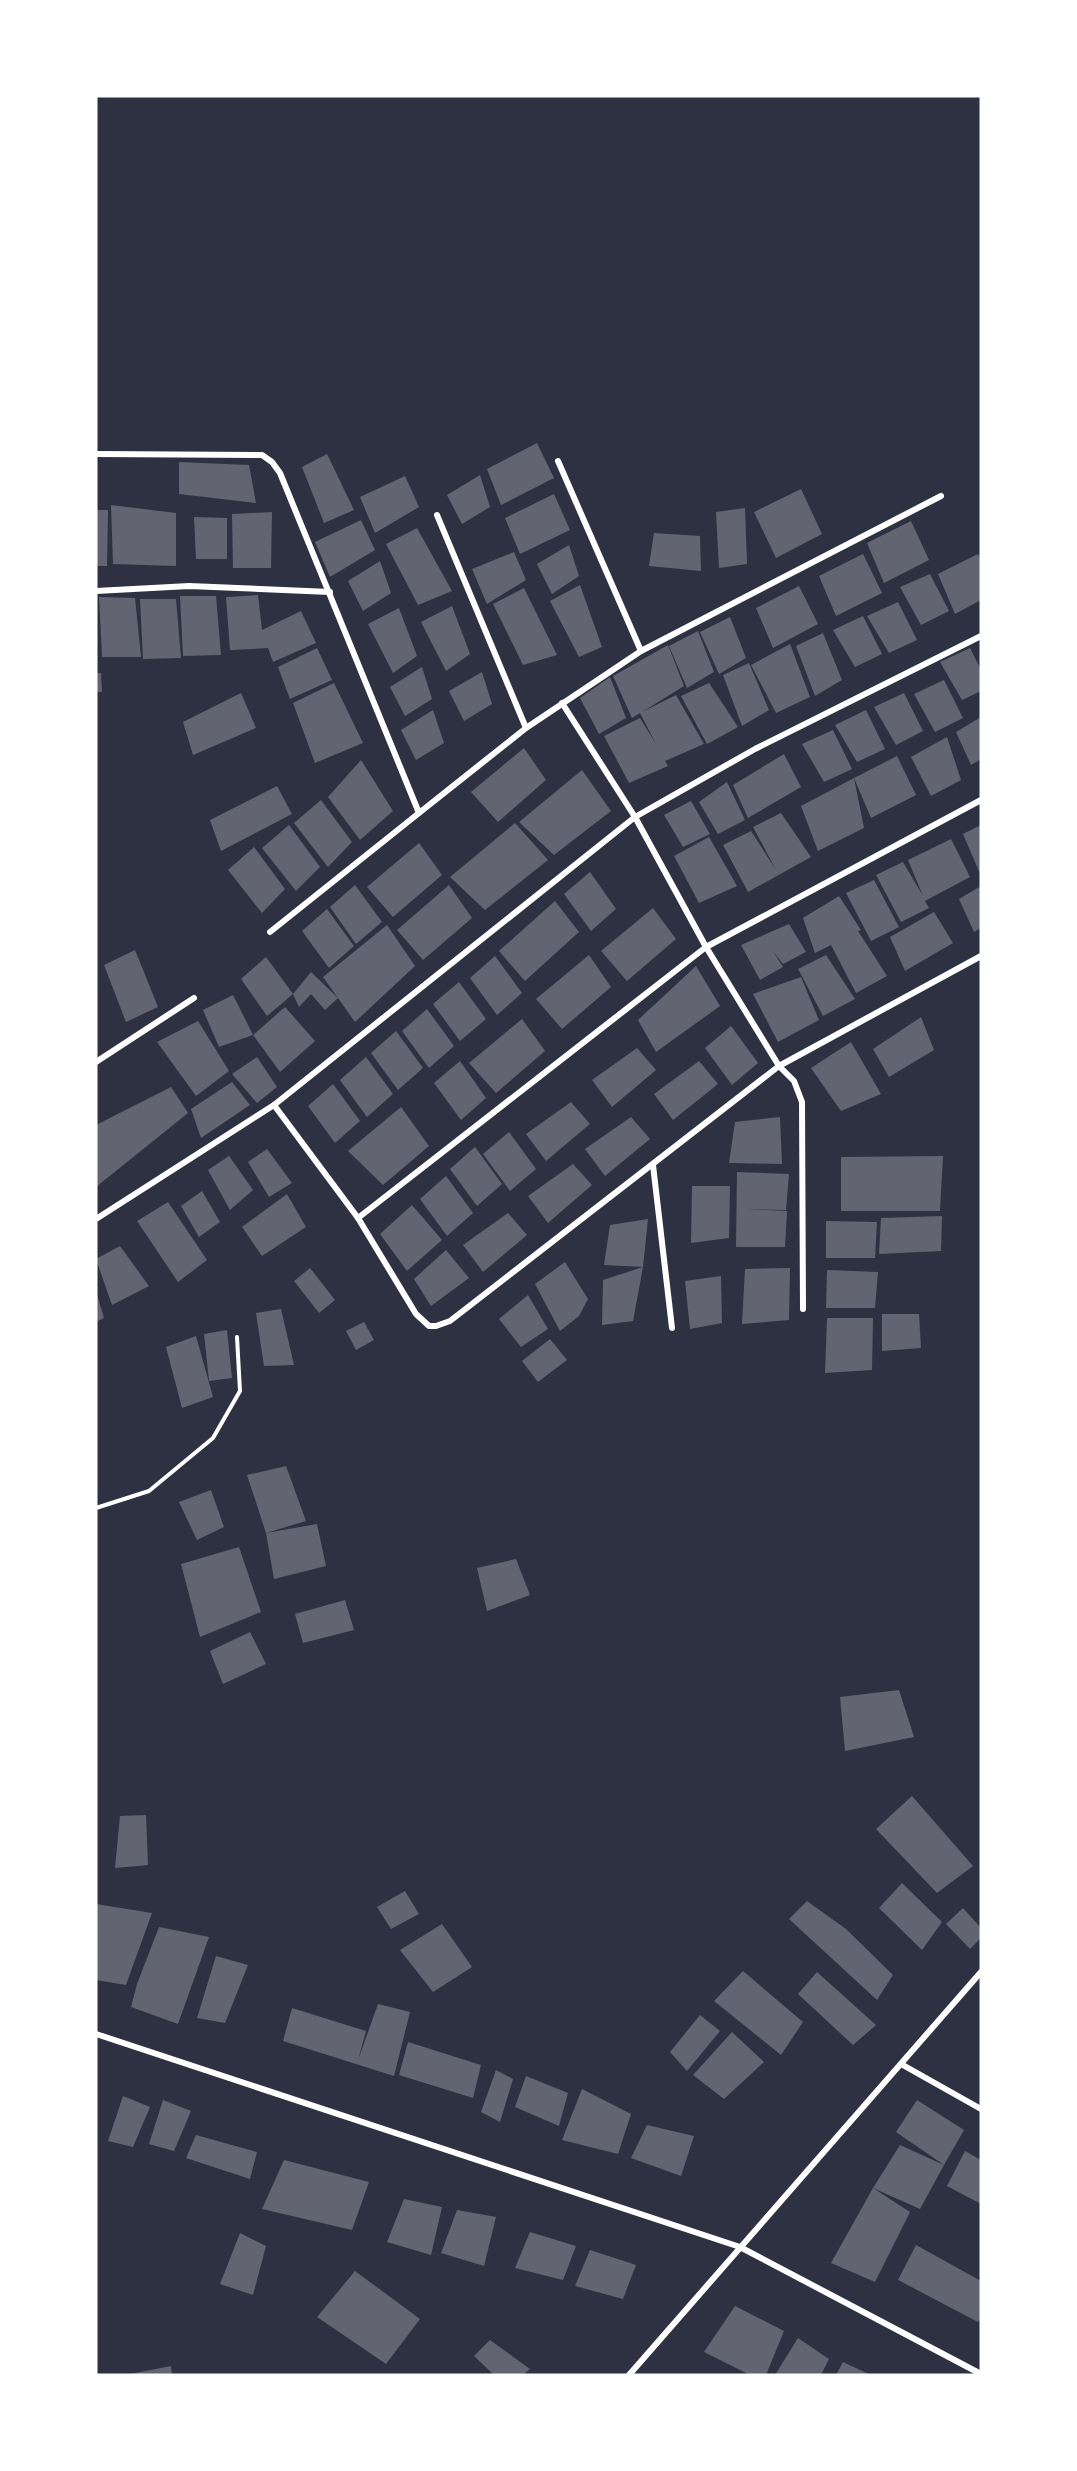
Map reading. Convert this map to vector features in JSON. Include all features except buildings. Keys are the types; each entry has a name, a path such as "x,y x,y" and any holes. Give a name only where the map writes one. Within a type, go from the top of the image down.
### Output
{"street":[{"path":"96,454 262,455 272,462 280,473 330,592 419,813"},
{"path":"558,461 640,651"},
{"path":"270,932 526,728 640,651 941,496"},
{"path":"437,515 526,728"},
{"path":"96,591 189,586 330,592"},
{"path":"96,1218 273,1105 635,817 755,749 981,636"},
{"path":"562,703 635,817 706,947 779,1066 794,1081 802,1102 803,1309"},
{"path":"358,1218 706,947 981,800"},
{"path":"273,1105 358,1218 416,1314 429,1326 436,1326 450,1321 653,1166 779,1066 981,956"},
{"path":"96,1062 194,998"},
{"path":"653,1166 672,1328"},
{"path":"629,2375 981,1972"},
{"path":"96,2034 740,2247 981,2374"},
{"path":"901,2064 981,2109"}],"path":[{"path":"96,1508 149,1491 213,1438 240,1391 237,1337"}]}
